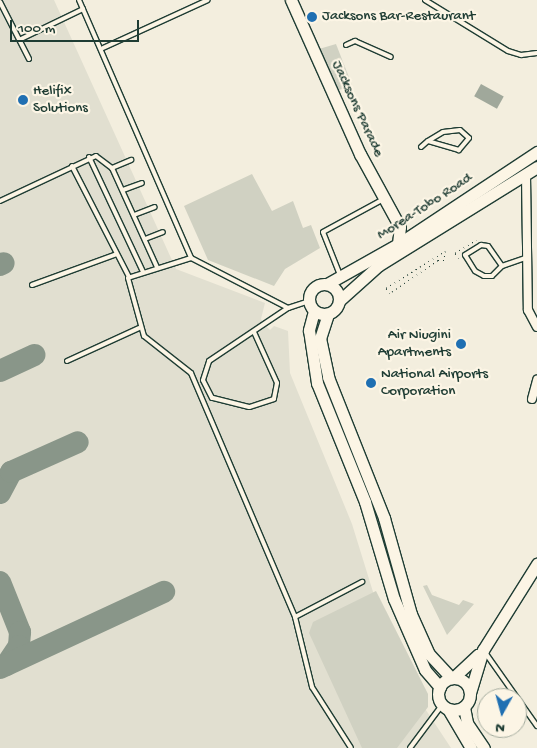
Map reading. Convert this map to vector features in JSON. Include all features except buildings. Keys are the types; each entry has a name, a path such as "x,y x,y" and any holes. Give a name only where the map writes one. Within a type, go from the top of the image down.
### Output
{"main road":[{"name":"Jacksons Parade","path":"291,0 384,199 400,227"},
{"name":"Morea-Tobo Road","path":"327,284 398,244 537,152"},
{"name":"Morea-Tobo Road","path":"340,300 379,265 537,167"},
{"path":"398,244 400,227 417,231"},
{"path":"470,693 464,682 452,678 429,654 412,614 384,518 328,377 320,338 328,314 340,300 336,289 327,284 312,290 309,330 317,383 365,502 394,599 425,670 440,687 445,707 471,748"},
{"path":"312,306 328,314"},
{"path":"484,748 467,723 464,707 483,650 537,564"},
{"path":"440,687 483,650"},
{"path":"445,707 464,707"}],"street":[{"path":"526,175 528,310 537,327"},
{"path":"532,399 537,380"}],"lane":[{"path":"79,0 103,48 191,258 288,308"},
{"path":"103,48 208,0"},
{"path":"425,0 508,51 521,55 537,53"},
{"path":"0,2 21,39 29,59"},
{"path":"21,39 83,9"},
{"path":"346,45 355,41 391,57"},
{"path":"421,147 428,141 460,130 469,138 459,150 428,141"},
{"path":"0,201 89,157 96,156 112,168 157,267"},
{"path":"89,157 143,272"},
{"path":"112,168 132,160"},
{"path":"72,166 129,277 139,328 154,346 179,360 191,373 295,617 312,687 351,748"},
{"path":"123,190 142,183"},
{"path":"341,277 323,232 384,199"},
{"path":"134,215 155,207"},
{"path":"145,239 163,232"},
{"path":"502,266 488,246 481,245 465,255 475,272 484,276 492,276 502,266 528,257"},
{"path":"32,285 117,254"},
{"path":"129,277 191,258"},
{"path":"254,332 277,383 274,399 249,407 212,398 204,386 205,366 288,308 312,306"},
{"path":"67,361 139,328"},
{"path":"295,617 362,582"},
{"path":"483,650 537,726"},
{"path":"410,748 445,707"}],"path":[{"path":"445,251 447,257 440,260 390,293 386,288 445,251"}],"shaded area":[{"path":"0,0 54,0 176,269 265,303 261,319 264,324 270,330 274,326 288,331 290,373 352,524 378,608 420,701 451,748 0,748"},
{"path":"336,44 352,85 339,90 319,49"},
{"path":"481,84 504,97 497,109 474,96"},
{"path":"252,174 272,211 293,201 303,228 311,225 320,248 285,269 274,286 208,260 184,206"},
{"path":"427,585 432,595 459,605 463,600 474,604 447,635 423,586"},
{"path":"376,591 428,694 428,707 397,748 362,748 309,633 313,622"}],"taxiway":[{"path":"0,265 4,263"},
{"path":"0,371 35,355"},
{"path":"0,493 11,472 78,442"},
{"path":"0,582 20,632 19,646 6,665"},
{"path":"0,668 164,592"}],"place":[{"name":"Jacksons Bar-Restaurant","path":"312,17"},
{"name":"Helifix Solutions","path":"23,100"},
{"name":"Air Niugini Apartments","path":"461,344"},
{"name":"National Airports Corporation","path":"371,383"}]}
